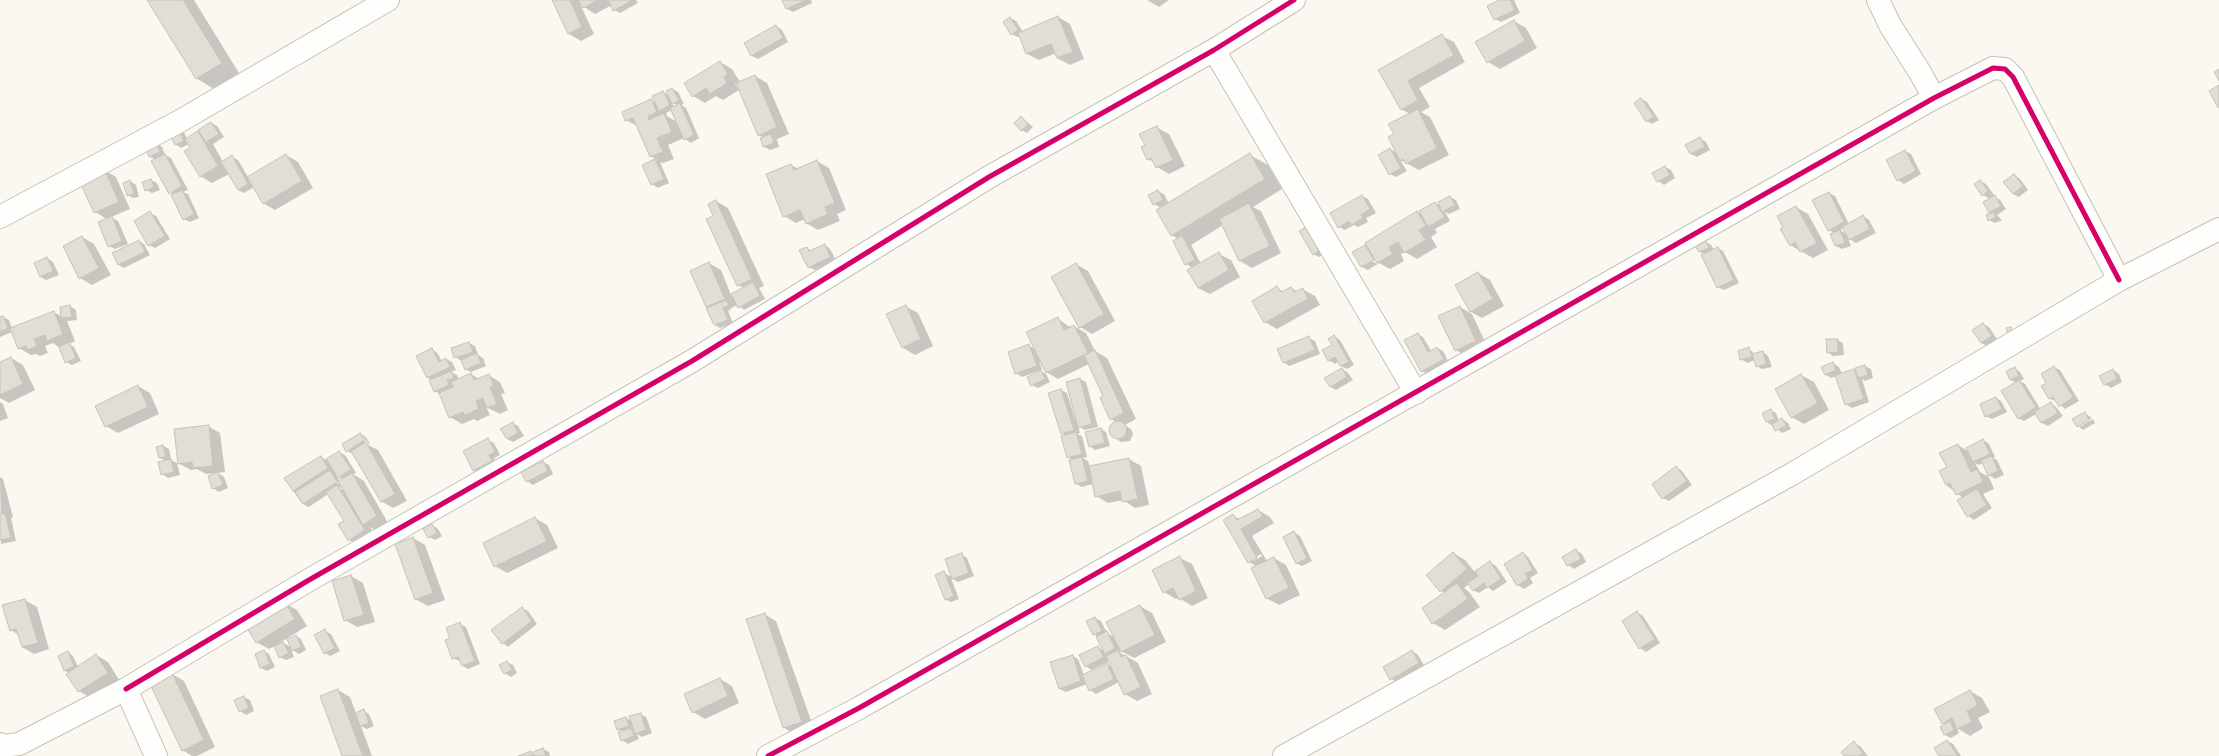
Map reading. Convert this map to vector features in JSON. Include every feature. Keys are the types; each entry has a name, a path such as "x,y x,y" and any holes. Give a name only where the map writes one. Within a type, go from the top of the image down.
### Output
{"street":[{"path":"0,217 180,121 388,0"},
{"path":"1,747 19,744 126,689 309,580 692,361 989,177 1214,50 1294,0"},
{"path":"1878,0 1890,25 1921,74 1934,98"},
{"path":"1214,50 1416,393"},
{"path":"768,756 859,708 1208,508 1416,393 1934,98 1993,68 2005,69 2014,77 2119,280"},
{"path":"1284,756 1792,474 2119,280 2219,229"},
{"path":"126,689 156,756"}],"building":[{"path":"147,0 183,0 222,63 196,79"},
{"path":"552,0 570,0 582,27 568,34"},
{"path":"578,0 598,0 583,8"},
{"path":"608,0 633,0 613,11"},
{"path":"782,0 807,0 786,9"},
{"path":"1499,0 1510,0 1515,10 1494,20 1487,6"},
{"path":"1058,16 1073,52 1057,58 1051,44 1026,54 1018,33"},
{"path":"1010,17 1018,30 1011,35 1003,22"},
{"path":"1514,20 1525,41 1487,63 1475,42"},
{"path":"776,25 783,38 751,56 744,43"},
{"path":"1442,34 1454,55 1408,81 1418,100 1401,110 1378,70"},
{"path":"720,61 728,74 724,77 727,83 710,94 706,88 692,97 684,83"},
{"path":"2219,69 2219,81 2214,72"},
{"path":"755,75 777,127 758,136 736,83"},
{"path":"2219,85 2219,107 2218,108 2209,91"},
{"path":"672,88 679,100 672,104 666,91"},
{"path":"663,91 670,105 659,111 652,96"},
{"path":"1641,98 1654,117 1646,122 1634,103"},
{"path":"651,99 657,112 648,116 649,120 664,113 672,132 657,138 663,152 650,157 633,118 625,121 622,112"},
{"path":"680,103 694,135 684,140 670,108"},
{"path":"1418,109 1437,148 1406,164 1403,159 1400,161 1388,137 1394,134 1388,124"},
{"path":"1021,116 1028,124 1021,131 1014,123"},
{"path":"211,122 219,134 206,142 198,130"},
{"path":"1157,126 1173,160 1156,168 1151,158 1147,160 1141,147 1145,145 1139,134"},
{"path":"178,128 184,141 175,145 169,132"},
{"path":"198,131 218,166 200,177 184,151 190,148 185,139"},
{"path":"771,134 774,143 763,147 760,138"},
{"path":"1700,137 1705,147 1690,154 1685,145"},
{"path":"156,142 160,152 149,157 145,147"},
{"path":"1390,148 1401,168 1389,175 1378,155"},
{"path":"1905,150 1916,171 1897,181 1886,160"},
{"path":"1250,153 1265,179 1171,236 1156,210"},
{"path":"165,154 182,186 169,194 151,161"},
{"path":"286,154 302,181 263,204 247,177"},
{"path":"232,155 248,184 238,190 221,162"},
{"path":"655,159 664,179 651,185 642,165"},
{"path":"817,160 835,203 825,207 828,214 806,224 800,210 783,217 766,174 791,164 794,170"},
{"path":"1665,166 1670,175 1657,182 1652,173"},
{"path":"104,168 119,202 94,213 79,180"},
{"path":"2014,174 2023,186 2013,194 2003,182"},
{"path":"151,179 154,187 145,191 142,182"},
{"path":"130,180 134,194 127,196 123,183"},
{"path":"1980,180 1988,191 1982,196 1974,184"},
{"path":"182,190 194,214 183,220 171,195"},
{"path":"1158,190 1163,200 1153,205 1148,195"},
{"path":"1829,192 1844,222 1828,231 1812,200"},
{"path":"1362,195 1370,209 1361,215 1363,218 1351,225 1349,221 1338,228 1330,213"},
{"path":"1995,195 2001,206 1989,213 1983,202"},
{"path":"1450,196 1455,205 1442,212 1438,202"},
{"path":"716,200 752,279 737,286 706,219 713,216 708,204"},
{"path":"1435,202 1445,217 1428,227 1419,211"},
{"path":"1249,203 1270,246 1239,261 1219,219"},
{"path":"1796,206 1817,243 1800,252 1795,242 1790,246 1780,229 1783,227 1777,216"},
{"path":"150,211 165,236 148,246 134,221"},
{"path":"1417,211 1426,226 1419,230 1426,240 1404,253 1398,242 1389,247 1393,254 1377,263 1365,243"},
{"path":"1994,212 1996,217 1988,221 1986,215"},
{"path":"1863,215 1870,229 1849,240 1842,227"},
{"path":"112,216 122,241 108,247 98,222"},
{"path":"1311,224 1324,247 1313,255 1299,231"},
{"path":"1840,230 1845,243 1835,246 1830,234"},
{"path":"1182,235 1195,260 1185,265 1173,241"},
{"path":"82,236 99,268 79,279 63,246"},
{"path":"139,240 145,252 118,265 112,253"},
{"path":"1706,241 1709,248 1699,252 1695,246"},
{"path":"825,244 830,257 808,268 799,250 807,247 809,251"},
{"path":"1365,245 1374,260 1361,267 1352,252"},
{"path":"1718,247 1734,280 1717,288 1701,255"},
{"path":"1219,252 1229,270 1198,288 1187,270"},
{"path":"47,257 53,271 40,277 34,263"},
{"path":"709,262 725,299 706,307 690,271"},
{"path":"1076,263 1104,314 1079,328 1051,277"},
{"path":"1478,272 1493,299 1470,312 1455,285"},
{"path":"753,282 760,296 738,308 731,294"},
{"path":"1277,286 1281,292 1291,287 1294,292 1303,288 1308,299 1264,323 1252,301"},
{"path":"726,300 729,305 723,308 728,320 714,325 706,308"},
{"path":"70,305 72,317 61,318 60,307"},
{"path":"906,305 921,339 902,348 886,314"},
{"path":"1460,306 1476,341 1455,351 1438,316"},
{"path":"54,311 63,334 47,341 45,335 34,339 37,346 28,350 26,346 18,349 10,328"},
{"path":"3,316 8,328 0,332 0,317"},
{"path":"1058,317 1064,330 1074,325 1088,353 1046,373 1026,332"},
{"path":"1983,323 1992,336 1981,343 1972,330"},
{"path":"2011,327 2014,337 2009,338 2006,328"},
{"path":"1418,333 1428,352 1437,347 1444,359 1421,372 1404,340"},
{"path":"1334,335 1349,362 1340,366 1335,357 1328,361 1322,350 1332,345 1328,339"},
{"path":"1309,336 1315,350 1283,363 1277,349"},
{"path":"1826,339 1838,339 1838,352 1827,353"},
{"path":"69,342 76,358 65,363 59,347"},
{"path":"469,342 473,352 454,358 451,348"},
{"path":"1029,344 1037,366 1015,374 1008,352"},
{"path":"1749,347 1752,357 1740,360 1738,351"},
{"path":"432,348 439,362 446,358 450,367 427,378 416,356"},
{"path":"1095,350 1124,413 1110,420 1100,398 1103,396 1084,355"},
{"path":"1763,351 1766,364 1756,367 1752,354"},
{"path":"477,353 481,363 465,370 461,360"},
{"path":"11,357 23,384 0,395 0,362"},
{"path":"1833,362 1836,370 1825,375 1821,367"},
{"path":"1865,365 1868,375 1858,378 1855,368"},
{"path":"2054,366 2073,397 2059,407 2053,397 2049,399 2041,386 2046,383 2041,374"},
{"path":"2015,367 2019,376 2010,380 2006,371"},
{"path":"1342,368 1347,377 1330,387 1324,378"},
{"path":"1854,369 1864,399 1845,405 1835,375"},
{"path":"2113,369 2117,379 2104,385 2099,376"},
{"path":"1041,370 1045,379 1031,386 1027,377"},
{"path":"451,371 454,378 447,380 449,385 434,392 429,380"},
{"path":"471,373 474,380 489,374 494,386 490,387 497,404 487,408 483,398 476,401 479,409 465,415 463,412 449,418 439,393 453,387 451,382"},
{"path":"1801,374 1818,403 1791,418 1775,389"},
{"path":"1080,378 1092,424 1078,428 1066,382"},
{"path":"2019,380 2036,407 2018,419 2001,391"},
{"path":"138,385 148,407 105,427 95,406"},
{"path":"1061,389 1074,430 1061,434 1048,393"},
{"path":"1996,397 2002,409 1985,417 1980,404"},
{"path":"2051,402 2058,413 2041,423 2034,412"},
{"path":"1771,409 1775,419 1766,422 1762,413"},
{"path":"2085,412 2089,420 2077,427 2072,419"},
{"path":"1782,418 1786,426 1775,431 1772,424"},
{"path":"1114,421 1122,421 1127,426 1125,437 1122,439 1114,439 1109,434 1109,426"},
{"path":"513,422 518,433 507,439 500,429"},
{"path":"209,425 213,466 193,468 192,462 178,464 174,429"},
{"path":"1101,428 1105,443 1089,447 1085,432"},
{"path":"1076,432 1082,454 1067,458 1061,436"},
{"path":"360,433 365,440 346,452 342,444"},
{"path":"488,438 495,452 489,455 492,461 473,471 463,451"},
{"path":"1983,439 1990,454 1973,462 1966,448"},
{"path":"366,442 395,494 381,502 351,451"},
{"path":"1958,444 1971,472 1977,469 1983,482 1956,495 1950,483 1946,485 1939,471 1947,467 1939,453"},
{"path":"163,445 166,457 159,458 156,447"},
{"path":"339,451 351,469 338,478 326,459"},
{"path":"321,456 328,468 293,491 284,478"},
{"path":"1992,456 1998,471 1988,476 1981,460"},
{"path":"1082,457 1088,481 1075,484 1069,460"},
{"path":"1129,458 1138,499 1122,502 1120,491 1095,497 1089,466"},
{"path":"171,459 174,472 161,475 158,462"},
{"path":"543,461 548,471 526,482 521,472"},
{"path":"1676,466 1687,481 1662,499 1652,484"},
{"path":"330,470 337,482 303,504 295,492"},
{"path":"218,472 223,485 212,489 208,476"},
{"path":"352,473 377,516 363,525 338,481"},
{"path":"337,485 365,530 348,541 338,524 344,521 326,492"},
{"path":"1977,489 1987,505 1967,517 1957,500"},
{"path":"1258,509 1263,516 1241,529 1257,558 1248,563 1223,520 1233,514 1237,520"},
{"path":"5,513 11,538 0,540 0,514"},
{"path":"535,517 547,541 494,567 483,543"},
{"path":"432,524 437,533 428,538 423,529"},
{"path":"1294,531 1307,558 1296,564 1283,537"},
{"path":"413,537 433,593 415,600 395,544"},
{"path":"1576,549 1581,559 1567,566 1562,557"},
{"path":"1453,552 1467,569 1440,592 1426,575"},
{"path":"1523,552 1533,570 1525,574 1528,579 1517,586 1504,564"},
{"path":"962,553 969,573 952,579 945,559"},
{"path":"1180,556 1196,591 1179,600 1173,588 1163,593 1152,570"},
{"path":"1274,557 1289,588 1266,599 1251,568"},
{"path":"1490,561 1501,579 1487,588 1484,583 1473,591 1467,583 1478,576 1475,571"},
{"path":"944,571 954,596 945,600 935,575"},
{"path":"351,575 364,615 344,621 332,581"},
{"path":"1457,583 1468,599 1432,624 1422,608"},
{"path":"25,599 38,643 22,647 16,629 10,631 2,605"},
{"path":"285,602 295,619 256,643 246,626"},
{"path":"1140,605 1155,635 1121,652 1106,622"},
{"path":"522,607 532,621 502,644 491,630"},
{"path":"1637,611 1655,639 1639,649 1622,621"},
{"path":"765,613 802,722 783,728 746,619"},
{"path":"1095,617 1102,631 1093,635 1086,621"},
{"path":"460,622 475,661 462,666 458,657 452,659 445,640 450,638 446,628"},
{"path":"325,629 335,648 324,654 314,635"},
{"path":"1107,631 1115,648 1105,654 1096,637"},
{"path":"296,635 301,647 292,651 287,639"},
{"path":"283,642 289,653 279,658 274,646"},
{"path":"1098,646 1104,657 1085,667 1079,655"},
{"path":"264,650 270,664 260,668 255,654"},
{"path":"1118,650 1121,657 1126,655 1141,687 1124,695 1106,656"},
{"path":"1412,650 1419,663 1390,680 1383,667"},
{"path":"68,651 74,666 64,671 58,656"},
{"path":"96,654 108,673 78,692 66,674"},
{"path":"1073,655 1081,681 1059,689 1050,662"},
{"path":"507,661 512,670 504,674 499,665"},
{"path":"1107,663 1114,679 1089,691 1082,675"},
{"path":"172,673 204,740 182,751 150,684"},
{"path":"720,678 728,696 692,713 684,694"},
{"path":"338,689 363,756 342,756 320,696"},
{"path":"1970,690 1978,705 1967,711 1972,722 1957,729 1952,718 1942,724 1934,709"},
{"path":"244,696 249,708 239,712 234,700"},
{"path":"364,709 369,723 360,726 355,713"},
{"path":"641,713 646,730 635,734 629,716"},
{"path":"626,717 629,726 617,730 614,721"},
{"path":"1950,721 1954,730 1944,735 1940,727"},
{"path":"631,728 634,736 621,741 618,732"},
{"path":"1947,740 1958,756 1939,756 1934,748"},
{"path":"1854,741 1863,753 1859,756 1844,756 1841,752"},
{"path":"543,748 546,756 535,756 533,752"},
{"path":"531,751 532,756 518,756"}],"cycle path":[{"path":"126,689 309,580 692,361 989,177 1214,50 1294,0"},
{"path":"768,756 859,708 1934,98 1993,68 2005,69 2013,77 2119,280"}]}
